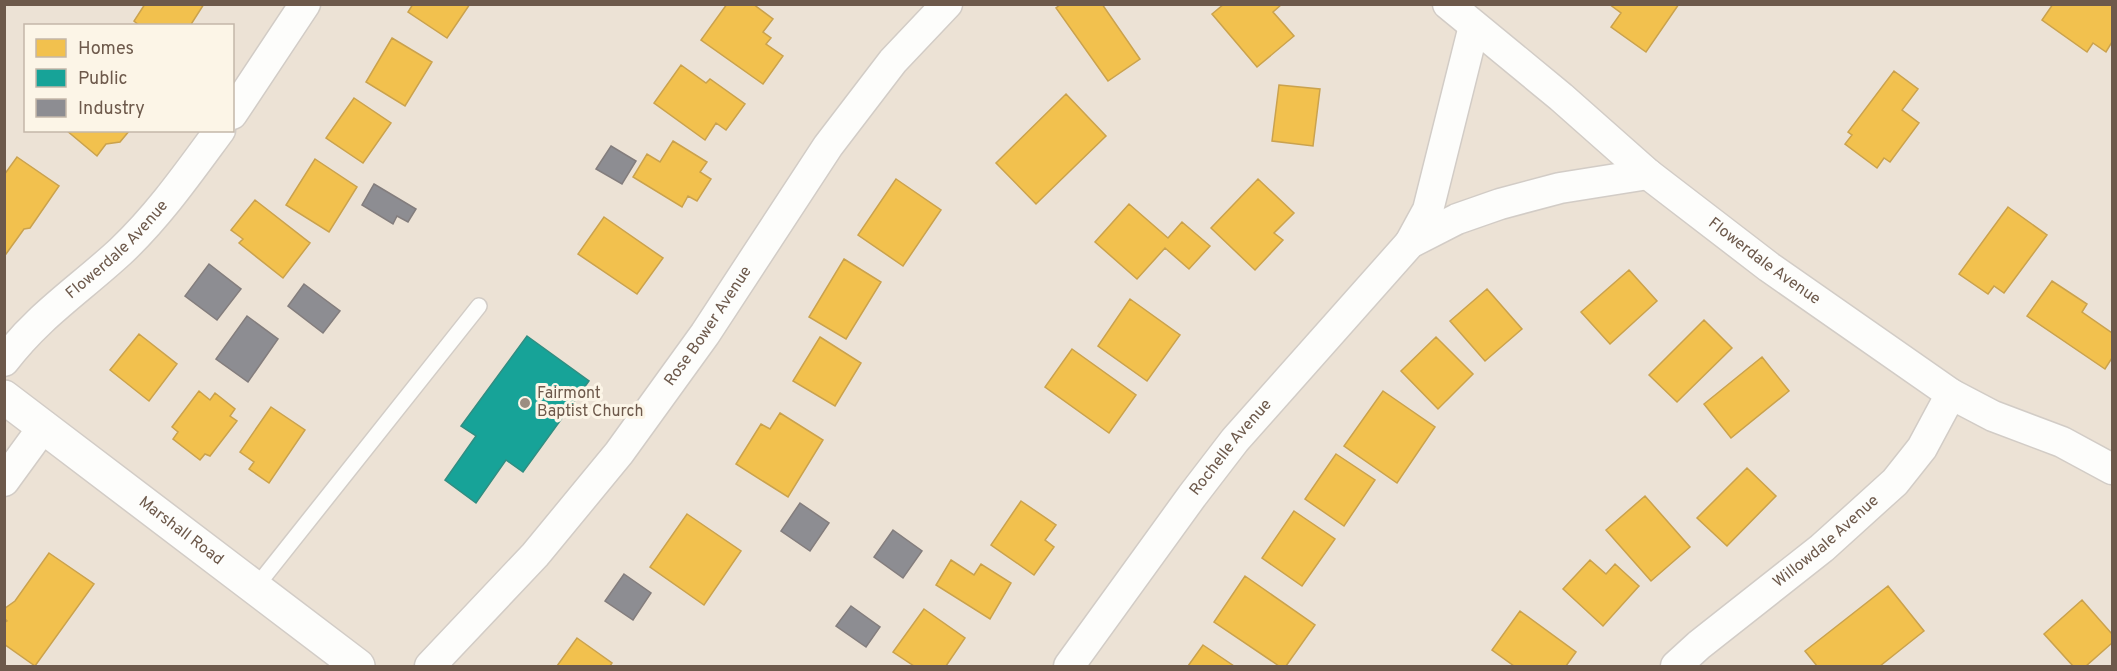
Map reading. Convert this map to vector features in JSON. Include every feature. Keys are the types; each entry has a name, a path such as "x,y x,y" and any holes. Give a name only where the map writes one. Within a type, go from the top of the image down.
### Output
{"street":[{"path":"234,111 305,4"},
{"name":"Rose Bower Avenue","path":"430,666 535,555 619,453 705,334 828,146 893,61 947,4"},
{"name":"Flowerdale Avenue","path":"1448,4 1561,97 1648,174 1769,267 1951,394 1993,416 2062,442 2112,469"},
{"name":"Rochelle Avenue","path":"1070,666 1235,440 1410,243 1428,210 1474,26"},
{"name":"Flowerdale Avenue","path":"4,361 53,307 122,250 172,195 219,132"},
{"name":"Rochelle Avenue","path":"1410,243 1457,219 1500,204 1560,188 1648,174"},
{"name":"Willowdale Avenue","path":"1676,666 1699,645 1822,548 1895,482 1922,448 1951,394"},
{"name":"Marshall Road","path":"4,397 358,666"},
{"path":"4,481 44,426"}],"lane":[{"path":"255,588 479,306"}],"shaded area":[{"path":"4,5 2112,5 2112,666 365,666 5,396"},
{"path":"5,400 347,666 5,666"}],"building: Homes":[{"path":"145,4 204,4 191,24 138,24 134,21"},
{"path":"413,4 470,4 447,38 408,12"},
{"path":"727,4 753,4 773,19 763,32 771,38 766,44 783,56 763,84 701,40"},
{"path":"1061,4 1102,4 1140,59 1108,81 1056,8"},
{"path":"1224,4 1282,4 1273,12 1294,36 1257,67 1212,14"},
{"path":"1609,4 1679,4 1646,52 1611,27 1621,13"},
{"path":"2053,4 2112,4 2112,42 2106,52 2093,43 2087,52 2042,20"},
{"path":"392,38 432,62 405,106 366,82"},
{"path":"681,65 706,83 710,79 745,104 726,130 716,123 705,140 654,103"},
{"path":"1894,71 1918,89 1902,110 1919,123 1890,162 1884,158 1877,168 1845,144 1852,135 1848,132"},
{"path":"1279,85 1320,89 1313,146 1272,141"},
{"path":"1066,94 1106,136 1036,204 996,163"},
{"path":"354,98 391,123 363,163 326,138"},
{"path":"68,132 128,132 120,142 106,144 97,156"},
{"path":"673,141 707,162 700,172 711,179 697,201 688,196 682,207 633,177 647,154 660,162"},
{"path":"17,157 59,186 30,228 24,229 6,254 4,253 4,175"},
{"path":"315,159 357,187 329,232 286,205"},
{"path":"896,179 941,210 903,266 858,235"},
{"path":"1258,179 1294,213 1274,233 1283,240 1255,270 1211,228"},
{"path":"255,200 310,243 283,278 239,243 243,239 231,230"},
{"path":"1129,204 1168,238 1182,222 1210,246 1189,269 1165,248 1137,279 1095,242"},
{"path":"2008,207 2047,235 2004,293 1994,286 1988,294 1959,274"},
{"path":"604,217 663,258 637,294 578,254"},
{"path":"844,259 881,282 846,339 809,317"},
{"path":"1629,270 1657,301 1610,344 1581,312"},
{"path":"2052,281 2087,304 2082,312 2112,333 2112,358 2105,369 2027,316"},
{"path":"1487,289 1522,329 1485,361 1450,321"},
{"path":"1130,299 1180,335 1147,381 1098,346"},
{"path":"1704,320 1732,348 1677,402 1649,375"},
{"path":"139,334 177,364 149,401 110,370"},
{"path":"820,337 861,363 835,406 793,381"},
{"path":"1436,337 1473,374 1438,409 1401,371"},
{"path":"1072,349 1136,395 1109,433 1045,387"},
{"path":"1762,357 1789,391 1731,438 1704,404"},
{"path":"199,391 210,400 215,393 235,409 230,416 237,421 210,456 205,454 200,460 173,439 178,432 172,427"},
{"path":"1383,391 1435,427 1397,483 1344,446"},
{"path":"271,407 305,430 269,483 249,469 254,462 240,452"},
{"path":"780,413 823,440 788,497 736,464 761,424 770,429"},
{"path":"1336,454 1375,480 1344,526 1305,499"},
{"path":"1747,468 1776,496 1727,546 1697,518"},
{"path":"1645,496 1690,547 1651,581 1606,530"},
{"path":"1021,501 1056,525 1045,540 1054,547 1034,575 991,545"},
{"path":"1294,511 1335,539 1302,586 1262,558"},
{"path":"687,514 741,551 704,605 650,567"},
{"path":"49,553 94,584 35,666 4,644 4,623 7,621 4,618 4,609 15,601"},
{"path":"951,560 974,575 981,564 1011,583 990,619 936,585"},
{"path":"1590,560 1606,574 1615,564 1639,586 1603,626 1563,589"},
{"path":"1245,576 1315,625 1286,666 1279,666 1214,622"},
{"path":"1888,586 1924,631 1880,666 1817,666 1805,651"},
{"path":"2082,600 2112,634 2112,643 2086,666 2073,666 2044,634"},
{"path":"924,609 965,638 946,666 914,666 893,652"},
{"path":"1520,611 1576,652 1566,666 1514,666 1492,650"},
{"path":"577,638 612,663 610,666 557,666"},
{"path":"1203,645 1234,666 1188,666"}],"building: Public":[{"name":"Fairmont Baptist Church","path":"527,336 589,381 523,472 506,460 476,503 445,480 476,436 461,426"}],"building: Industry":[{"path":"611,146 636,161 622,184 596,169"},
{"path":"374,184 416,209 408,222 397,216 393,224 362,205"},
{"path":"209,264 241,289 217,320 185,296"},
{"path":"304,284 340,311 323,333 288,306"},
{"path":"247,316 278,339 248,382 216,359"},
{"path":"800,503 829,523 810,551 781,531"},
{"path":"893,530 922,551 903,578 874,557"},
{"path":"624,574 651,593 633,620 605,601"},
{"path":"851,606 880,627 866,647 836,626"}],"place":[{"name":"Fairmont Baptist Church","path":"525,403"}]}
